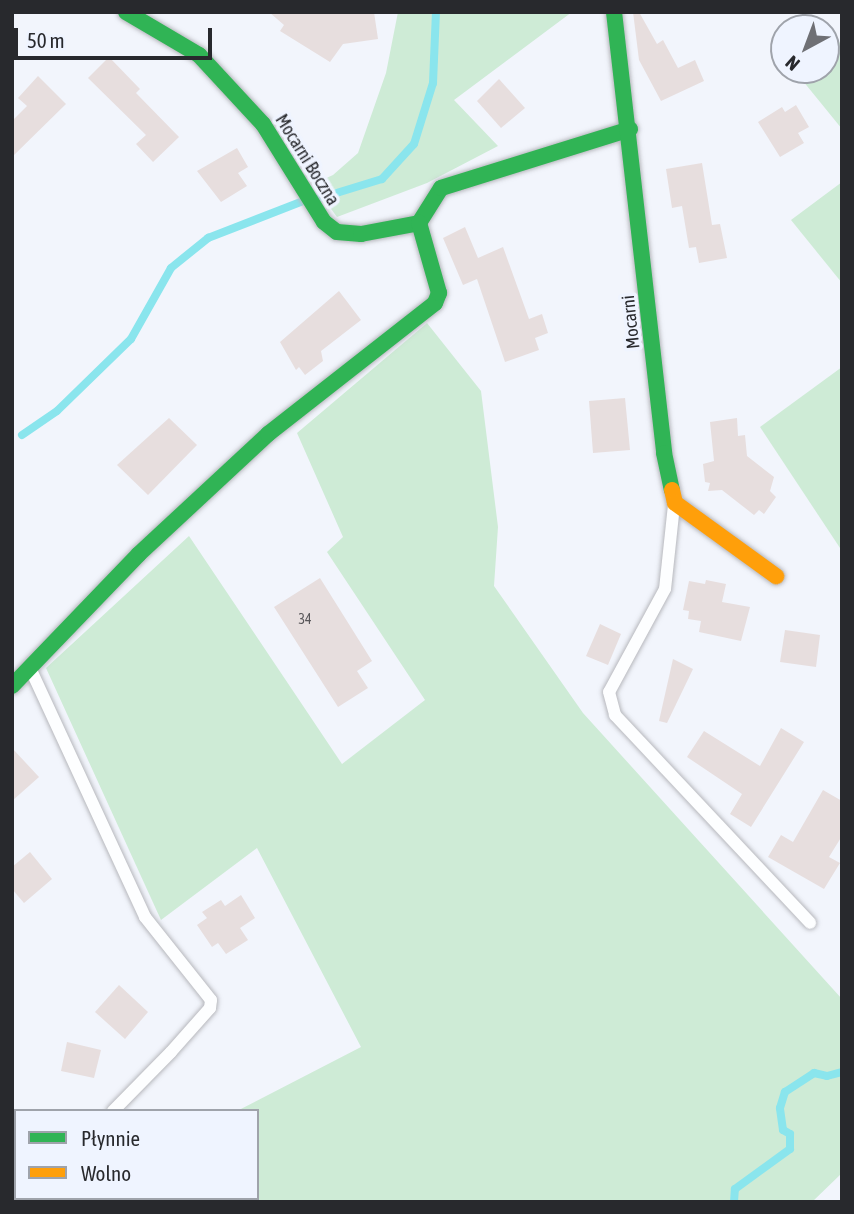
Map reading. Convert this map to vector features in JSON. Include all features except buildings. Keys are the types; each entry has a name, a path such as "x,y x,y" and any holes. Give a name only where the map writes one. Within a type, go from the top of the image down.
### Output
{"street":[{"name":"Mocarni Boczna","path":"126,12 198,55 263,124 324,222 337,232 361,234 419,223"},
{"name":"Mocarni","path":"614,12 630,129 664,453 674,503"},
{"path":"12,687 139,554 268,434 435,303 439,293 419,223 441,188 599,134 630,129"},
{"path":"674,503 776,576"}],"lane":[{"path":"674,503 665,589 609,692 615,715 810,923"},
{"path":"30,669 38,677 145,917 211,1000 210,1008 115,1109"}],"green space":[{"path":"398,12 572,12 454,100 498,146 427,183 337,217 313,184 333,175 358,153 386,73"},
{"path":"842,41 842,129 805,84 840,84"},
{"path":"842,182 842,283 791,220"},
{"path":"427,323 481,391 498,527 494,586 583,713 842,999 842,1173 812,1202 38,1202 259,1200 259,1109 241,1109 361,1047 257,848 161,920 46,668 189,536 342,764 425,700 327,552 343,537 297,433"},
{"path":"842,367 842,551 760,427"}],"waterway":[{"path":"317,199 382,179 414,144 433,83 436,12"},
{"path":"22,435 57,411 131,339 171,268 208,238 301,202"},
{"path":"734,1202 735,1189 790,1149 790,1134 783,1130 780,1108 785,1092 814,1073 827,1076 842,1072"}],"traffic: fast":[{"path":"126,12 199,55 263,124 324,222 337,232 361,234 419,223 441,188 630,129"},
{"path":"614,12 664,453 672,490"},
{"path":"12,686 139,554 268,434 435,303 439,293 419,223"}],"traffic: slow":[{"path":"672,490 675,503 776,576"}]}
